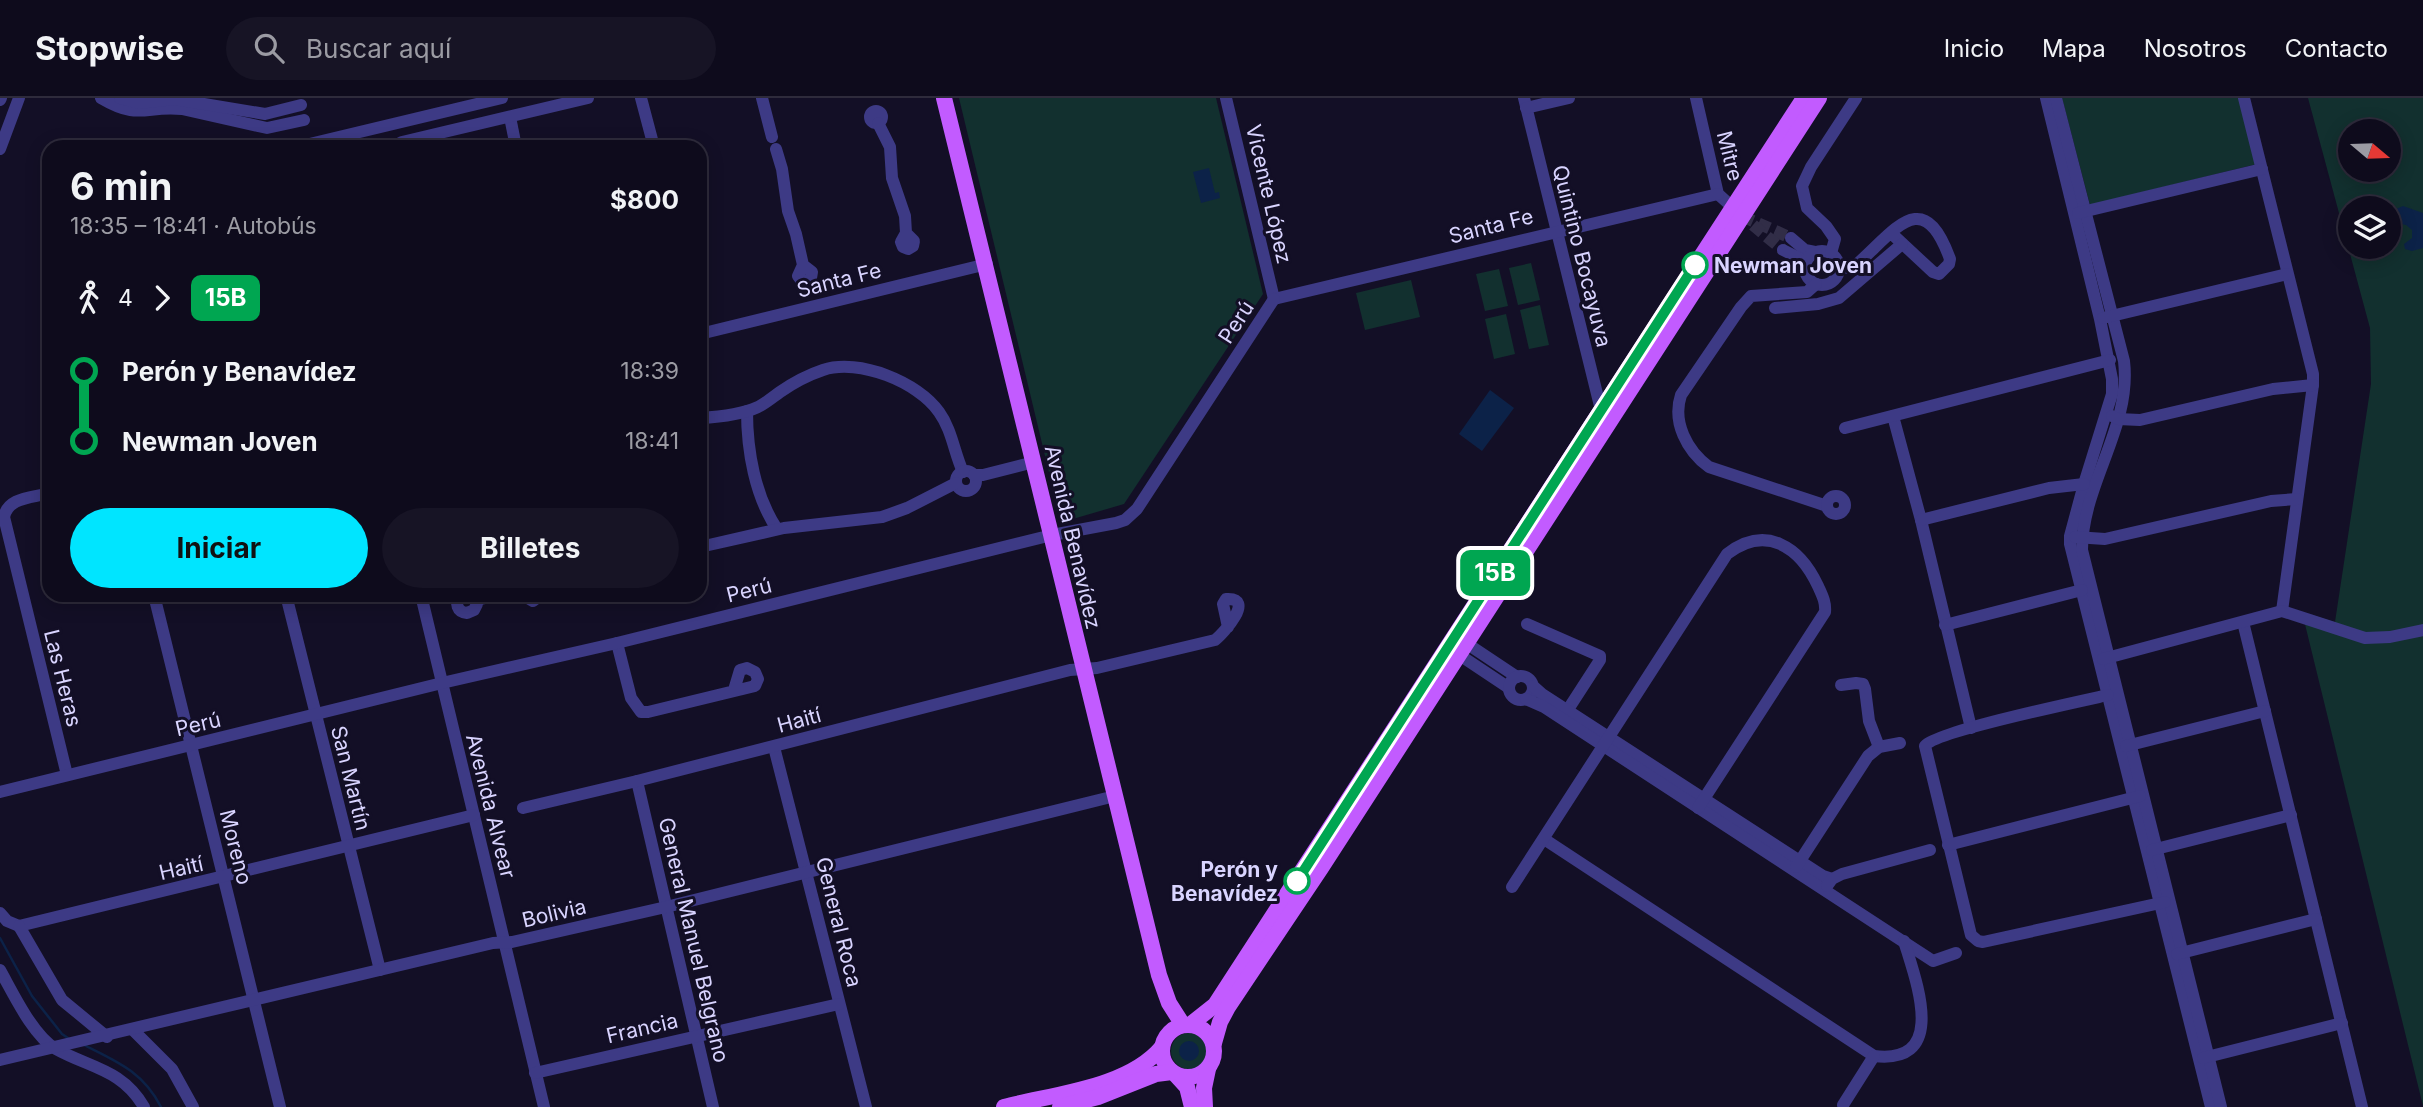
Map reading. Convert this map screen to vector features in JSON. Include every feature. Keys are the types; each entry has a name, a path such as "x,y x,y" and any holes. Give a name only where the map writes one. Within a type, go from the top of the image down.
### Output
{"main road":[{"name":"Avenida Benavídez","path":"944,98 987,264 1083,669 1162,985 1169,1003 1187,1024"},
{"path":"1004,1107 1119,1077 1140,1067 1172,1030 1187,1024 1215,1005 1605,416 1737,211 1804,98"},
{"path":"1737,211 1819,98"},
{"path":"1205,1107 1204,1088 1224,1013 1462,648 1605,416"},
{"name":"Avenida Benavídez","path":"1162,985 1166,1024 1163,1043"},
{"path":"1187,1024 1205,1030 1214,1043"},
{"path":"1163,1043 1163,1061 1187,1087 1192,1107"},
{"path":"1060,1107 1098,1097 1156,1074 1174,1073 1193,1077 1208,1069"}],"street":[{"path":"0,149 19,98"},
{"path":"102,98 122,109 136,112 182,109 267,128 304,120"},
{"path":"120,98 139,103 174,99 265,114 300,102 306,140"},
{"path":"330,140 502,98"},
{"path":"411,140 588,98"},
{"path":"641,98 652,140"},
{"path":"762,98 782,169 788,212 794,225 803,265"},
{"name":"Vicente López","path":"1226,98 1274,299"},
{"path":"1525,103 1569,98"},
{"name":"Mitre","path":"1696,98 1718,194 1737,211"},
{"path":"1831,253 1835,246 1832,233 1807,208 1802,186 1811,167 1856,98"},
{"path":"2046,98 2080,212"},
{"path":"2056,98 2106,317 2124,361 2126,377 2125,392 2112,416 2084,484 2076,537 2082,550 2104,658 2204,1057 2221,1107"},
{"path":"2244,98 2314,385 2282,611"},
{"name":"Quintino Bocayuva","path":"1525,103 1555,231 1605,416"},
{"path":"875,111 890,146 892,178 905,216 906,233"},
{"path":"510,117 515,140"},
{"path":"2080,212 2262,169"},
{"name":"Santa Fe","path":"1274,299 1718,194"},
{"path":"1839,267 1850,268 1856,265 1903,222 1916,218 1928,221 1943,240 1950,259 1949,264 1939,274 1933,272 1891,233"},
{"path":"1791,238 1805,250 1831,253"},
{"path":"1775,308 1818,304 1839,298 1902,244"},
{"path":"1783,250 1801,259 1807,276 1821,285 1833,282 1839,272 1831,253"},
{"path":"1805,265 1815,252"},
{"name":"Santa Fe","path":"707,332 987,264"},
{"path":"2106,317 2287,274"},
{"path":"1833,282 1839,298"},
{"path":"1816,284 1807,292 1751,296 1681,395 1677,406 1678,422 1687,443 1698,459 1709,467 1827,506"},
{"name":"Perú","path":"0,792 1125,520 1137,509 1274,299"},
{"path":"2106,317 2112,416 2091,500 2076,537 2070,544 2104,658 2108,695 2126,746"},
{"path":"1845,428 2110,360"},
{"path":"707,417 757,408 822,370 843,368 875,372 897,380 928,400 939,411 967,478"},
{"path":"2112,416 2140,420 2273,389 2314,385"},
{"path":"747,411 749,447 754,470 761,496 777,529"},
{"path":"1893,416 1971,728"},
{"path":"707,545 777,529 882,517 907,508 967,478 1034,465"},
{"path":"1921,520 2049,488 2084,484"},
{"name":"Las Heras","path":"42,496 12,502 6,508 4,517 67,775"},
{"path":"2076,537 2105,540 2272,501 2297,499"},
{"path":"1512,887 1727,554 1751,541 1778,543 1791,549 1810,568 1826,604 1825,612 1701,803"},
{"path":"1945,625 2082,590"},
{"name":"Moreno","path":"156,602 281,1107"},
{"name":"San Martín","path":"288,602 380,970"},
{"name":"Avenida Alvear","path":"423,602 544,1107"},
{"path":"457,602 457,606 464,612 474,610 475,602"},
{"path":"2104,658 2282,611 2365,638 2390,637 2423,629"},
{"path":"2243,622 2362,1107"},
{"path":"1527,624 1600,656 1567,711"},
{"name":"Haití","path":"523,807 774,747 1070,670 1097,668 1215,640 1228,627"},
{"path":"617,643 631,698 641,712 734,690"},
{"path":"1462,648 1513,682"},
{"path":"1513,682 1527,677 1533,686 1606,742"},
{"path":"1513,682 1514,698 1526,699 1544,707 1606,742 1828,884 1933,961"},
{"path":"1841,685 1863,684 1869,721 1879,747"},
{"path":"1526,699 1533,686"},
{"path":"2108,695 1931,739 1925,746 1971,935 1978,941 2165,902"},
{"path":"2126,746 2265,711"},
{"path":"1797,866 1868,756 1879,747 1900,743"},
{"name":"General Roca","path":"774,747 866,1107"},
{"name":"General Manuel Belgrano","path":"637,781 713,1107"},
{"name":"Bolivia","path":"0,1060 380,970 666,907 1115,796"},
{"path":"1948,845 2138,796"},
{"name":"Haití","path":"19,926 474,815"},
{"path":"2152,850 2291,815"},
{"path":"1544,839 1874,1056 1894,1057 1905,1052 1922,1030 1923,1014 1904,942"},
{"path":"1828,884 1930,850"},
{"path":"0,913 6,921 19,926 62,1000 102,1038"},
{"path":"2178,954 2316,919"},
{"path":"1913,974 1933,961 1956,953"},
{"path":"0,970 19,1004 44,1039 116,1076 128,1086 144,1107"},
{"name":"Francia","path":"535,1073 839,1004"},
{"path":"2204,1057 2342,1023"},
{"path":"133,1030 172,1069 193,1107"},
{"path":"1843,1105 1874,1056"},
{"path":"2204,1057 2211,1107"}],"green space":[{"path":"959,98 1216,98 1263,294 1124,504 1066,521 1059,514"},
{"path":"2062,98 2241,98 2257,164 2090,205"},
{"path":"2308,98 2423,98 2423,1106 2302,612 2335,622 2371,384 2370,328 2351,259 2401,259 2401,196 2338,196 2338,209"},
{"path":"1531,263 1540,300 1518,305 1509,268"},
{"path":"1499,269 1508,306 1485,311 1476,274"},
{"path":"1411,280 1420,317 1365,330 1356,293"},
{"path":"1540,305 1549,345 1529,349 1520,310"},
{"path":"1506,314 1515,354 1494,359 1485,319"},
{"path":"1189,1033 1202,1038 1207,1051 1202,1064 1189,1069 1176,1064 1171,1051 1176,1038"}],"water":[{"path":"1209,168 1215,193 1219,192 1220,198 1201,203 1193,172"},
{"path":"2401,207 2423,213 2423,248 2412,251 2405,249 2404,244 2412,238 2412,230 2401,224"},
{"path":"1490,390 1514,408 1482,451 1459,434"},
{"path":"1185,1041 1193,1041 1199,1051 1193,1061 1185,1061 1179,1055 1179,1047"}],"waterway":[{"path":"0,938 32,996 68,1038"},
{"path":"84,1045 138,1076 161,1107"}],"tunnel":[{"path":"1742,216 1791,238"},
{"path":"1753,225 1783,250"}],"bus line":[{"name":"15B","path":"1297,881 1695,265"}],"place":[{"name":"Newman Joven","path":"1695,265"},
{"name":"Perón y Benavídez","path":"1297,881"}]}
